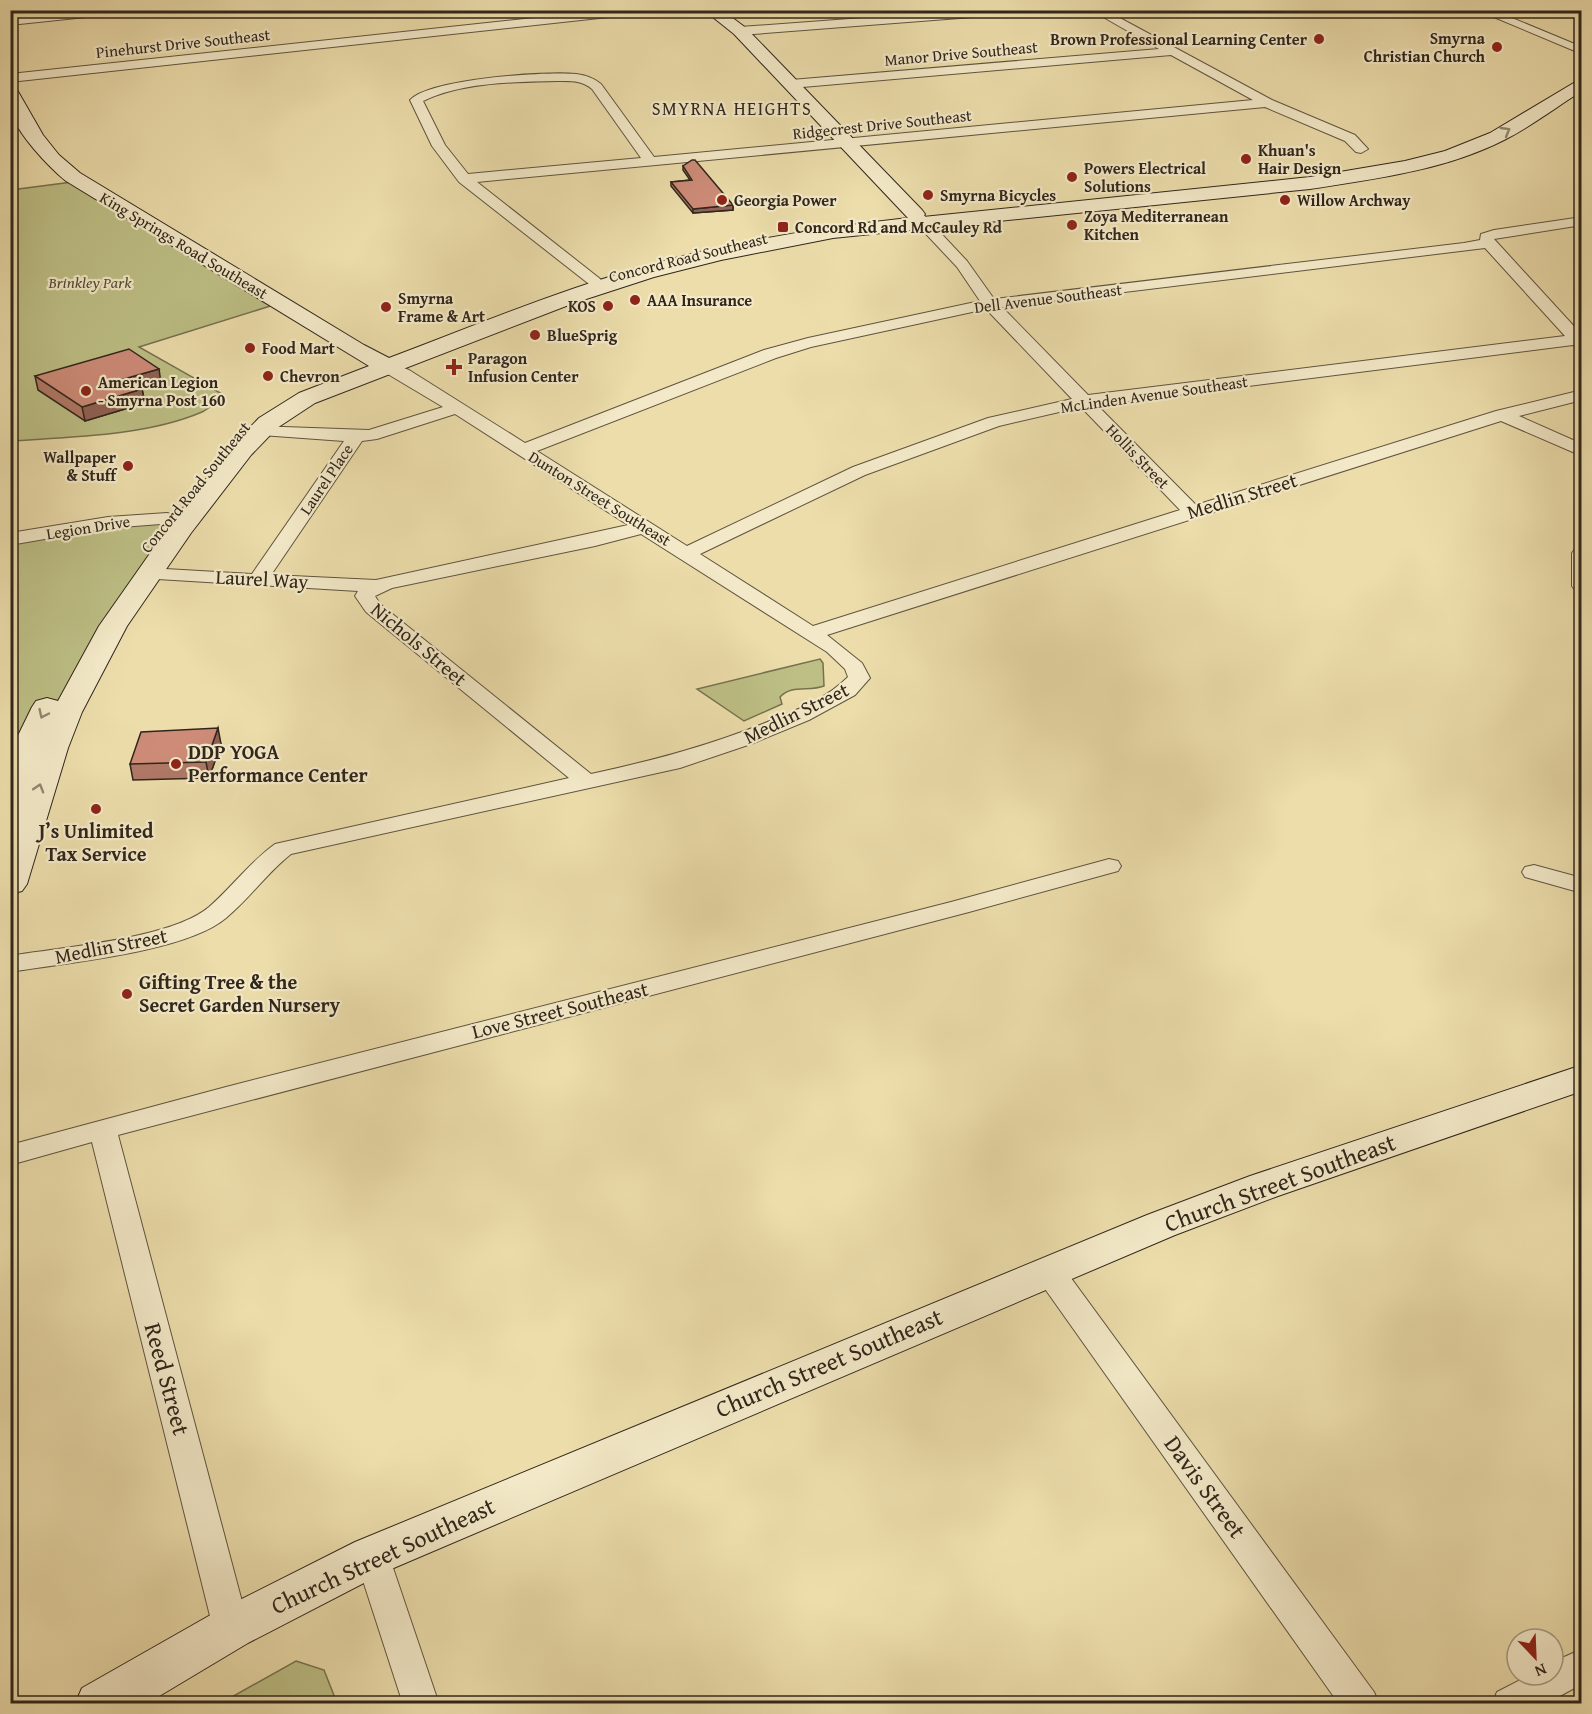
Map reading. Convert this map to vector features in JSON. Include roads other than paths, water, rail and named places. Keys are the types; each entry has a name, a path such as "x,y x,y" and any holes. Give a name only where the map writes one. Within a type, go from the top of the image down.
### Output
{"main road":[{"path":"711,10 740,31 920,219"},
{"name":"Concord Road Southeast","path":"10,800 19,750 97,616 166,519 226,443 253,415 294,389 647,272 721,254 812,235 920,219 1300,174 1400,157 1467,136 1581,67"},
{"name":"Concord Road Southeast","path":"10,884 48,761 67,712 113,627 181,528 242,450 284,411 307,398 380,362 594,281 742,243 822,227 1310,183 1390,170 1462,152 1494,138 1581,83"},
{"name":"King Springs Road Southeast","path":"10,92 39,144 56,163 80,182 380,362"},
{"name":"Church Street Southeast","path":"100,1704 231,1628 372,1556 1049,1270 1264,1186 1581,1077"}],"street":[{"path":"10,22 124,10"},
{"name":"Pinehurst Drive Southeast","path":"10,78 645,10"},
{"path":"740,31 1024,10"},
{"path":"1096,10 1267,104 1350,138 1361,148"},
{"path":"1482,10 1581,51"},
{"name":"Manor Drive Southeast","path":"791,84 1170,52"},
{"path":"594,281 464,178 446,158 416,100 420,96 443,89 506,81 579,77 592,82 650,162"},
{"name":"Ridgecrest Drive Southeast","path":"464,178 1267,104"},
{"name":"Hollis Street","path":"920,219 962,264 990,304 1191,512"},
{"name":"Dell Avenue Southeast","path":"524,450 770,354 808,343 990,304 1378,259 1489,243 1486,237 1494,234 1581,222"},
{"path":"1489,243 1576,335"},
{"name":"McLinden Avenue Southeast","path":"687,552 859,471 994,422 1085,401 1576,335"},
{"name":"Dunton Street Southeast","path":"380,362 687,552 811,633"},
{"name":"Medlin Street","path":"811,633 1503,415 1581,395"},
{"name":"Laurel Place","path":"258,579 356,436 371,435 457,408"},
{"path":"1503,415 1581,451"},
{"name":"Concord Road Southeast","path":"261,430 356,436"},
{"name":"Legion Drive","path":"10,539 106,522 166,519"},
{"name":"Nichols Street","path":"588,782 373,608 365,597 376,586 644,527"},
{"path":"1581,553 1581,586"},
{"name":"Laurel Way","path":"148,574 376,586"},
{"name":"Medlin Street","path":"10,964 153,940 197,925 217,912 263,864 283,849 300,843 672,763 730,745 825,703 850,688 859,678 855,667 834,648 811,633"},
{"name":"Love Street Southeast","path":"10,1155 375,1057 960,907 1109,866"},
{"path":"1534,872 1581,886"},
{"name":"Reed Street","path":"103,1131 231,1628"},
{"name":"Davis Street","path":"1049,1270 1361,1704"},
{"path":"372,1556 421,1704"},
{"path":"1510,1704 1581,1665"}],"place":[{"name":"Brown Professional Learning Center","path":"1319,39"},
{"name":"Smyrna Christian Church","path":"1497,47"},
{"name":"Khuan's Hair Design","path":"1246,159"},
{"name":"Powers Electrical Solutions","path":"1072,177"},
{"name":"Smyrna Bicycles","path":"928,195"},
{"name":"Georgia Power","path":"722,200"},
{"name":"Willow Archway","path":"1285,200"},
{"name":"Zoya Mediterranean Kitchen","path":"1072,225"},
{"name":"Concord Rd and McCauley Rd","path":"783,227"},
{"name":"AAA Insurance","path":"635,300"},
{"name":"KOS","path":"608,306"},
{"name":"Smyrna Frame & Art","path":"386,307"},
{"name":"BlueSprig","path":"535,335"},
{"name":"Food Mart","path":"250,348"},
{"name":"Paragon Infusion Center","path":"454,367"},
{"name":"Chevron","path":"268,376"},
{"name":"American Legion - Smyrna Post 160","path":"86,391"},
{"name":"Wallpaper & Stuff","path":"128,466"},
{"name":"DDP YOGA Performance Center","path":"176,764"},
{"name":"J’s Unlimited Tax Service","path":"96,809"},
{"name":"Gifting Tree & the Secret Garden Nursery","path":"127,994"}],"district":[{"name":"SMYRNA HEIGHTS","path":"732,109"}],"park label":[{"name":"Brinkley Park","path":"90,282"}]}
